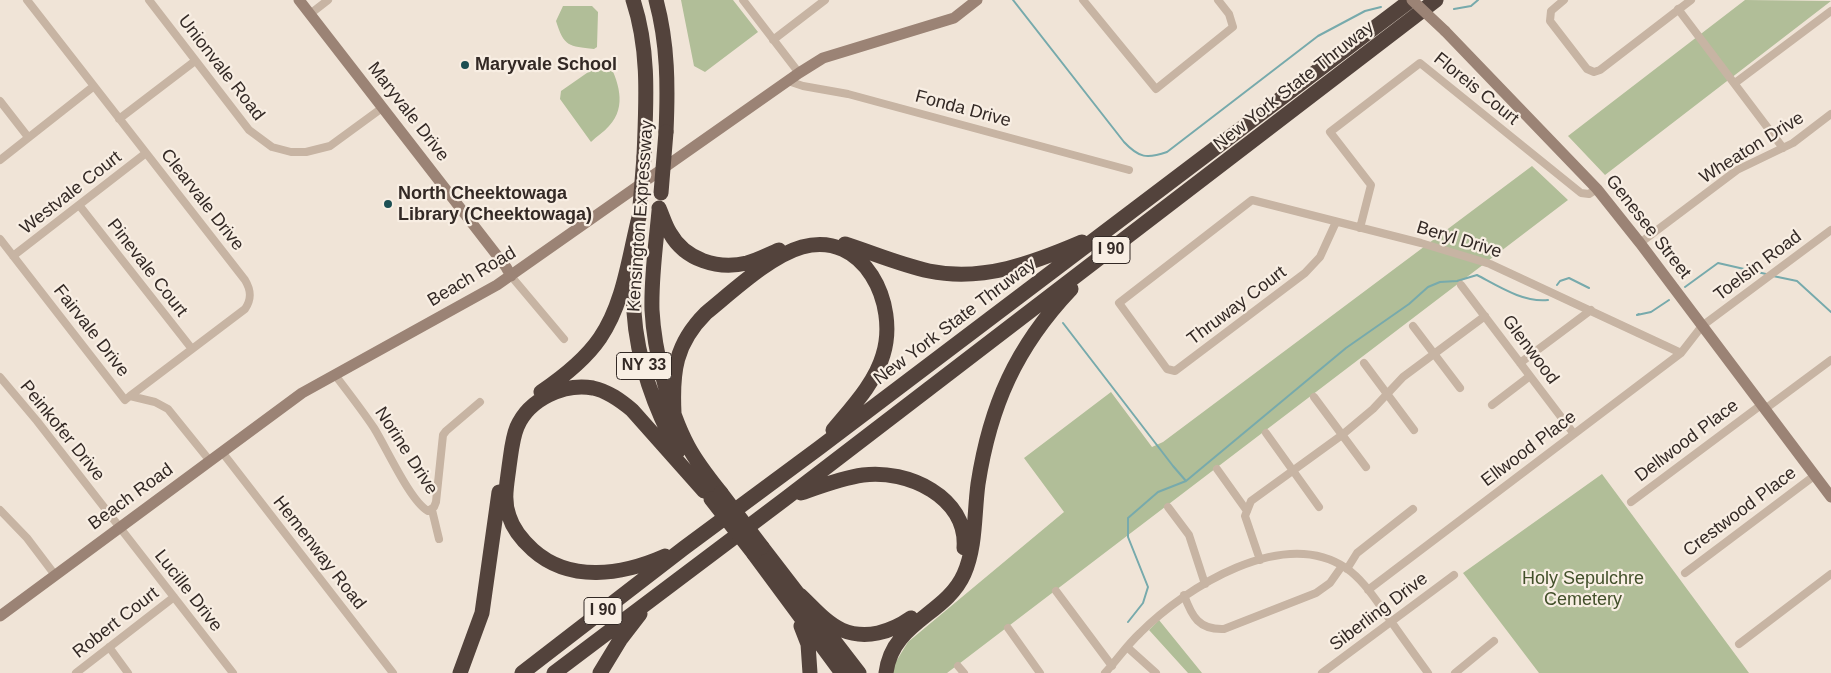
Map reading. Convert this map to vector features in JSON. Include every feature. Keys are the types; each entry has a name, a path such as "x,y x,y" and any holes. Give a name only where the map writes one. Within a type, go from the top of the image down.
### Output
{"highway":[{"name":"Kensington Expressway","path":"633,0 641,30 647,72 644,156 634,285 634,313 638,343 655,401 666,428 684,461 795,599 859,673"},
{"name":"Kensington Expressway","path":"656,0 667,62 666,132 652,286 655,338 674,413 688,445 703,471 712,495"},
{"name":"New York State Thruway","path":"522,673 684,548 1411,0"},
{"name":"New York State Thruway","path":"554,673 785,499 1436,0"},
{"path":"660,208 670,235 680,247 692,256 724,266 749,262 800,242 824,240 839,242 930,271 972,275 1008,269 1038,261 1105,232"},
{"path":"460,673 482,613 509,431 514,420 529,401 574,367 601,337 620,295 639,211"},
{"path":"674,413 673,387 676,359 695,323 782,256 804,247 833,247 850,254 871,274 884,299 887,330 884,354 871,381 819,448"},
{"path":"886,673 889,657 903,634 951,593 967,568 984,449 997,405 1011,373 1045,318 1098,260"},
{"path":"684,548 650,563 618,572 600,573 568,570 538,555 520,536 513,525 507,508 506,494 517,427 532,406 548,395 574,387 600,390 620,400 632,410 712,495"},
{"path":"785,499 837,481 863,475 894,476 922,485 943,498 953,508 963,531 963,558 954,580 940,596 906,622 888,631 876,634 863,634 841,629 795,599"},
{"path":"600,673 620,640 656,595"},
{"name":"Kensington Expressway","path":"795,599 842,673"},
{"path":"795,599 808,644 810,673"}],"street":[{"name":"Clearvale Drive","path":"28,0 245,280 250,289 249,300 245,308 130,396"},
{"name":"Unionvale Road","path":"150,0 195,61 250,130 265,143 284,151 306,152 330,146 382,108"},
{"name":"Maryvale Drive","path":"299,0 506,267 511,276 564,339"},
{"path":"310,14 328,0"},
{"path":"743,0 799,73"},
{"path":"773,40 825,0"},
{"name":"Beach Road","path":"0,616 302,393 511,276 799,73 823,58 954,18 977,0"},
{"path":"1083,0 1156,89 1233,27 1229,14 1218,0"},
{"name":"Genesee Street","path":"1411,0 1445,31 1598,189 1814,476 1830,494"},
{"path":"1564,0 1551,11 1551,22 1590,72 1598,71 1604,67 1691,0"},
{"path":"1678,10 1783,148"},
{"path":"1735,83 1831,11"},
{"path":"119,119 195,61"},
{"name":"Floreis Court","path":"1360,228 1371,185 1330,132 1420,63 1581,193 1589,194 1598,189"},
{"name":"Fonda Drive","path":"788,81 803,86 848,94 1129,170"},
{"path":"0,160 94,86"},
{"path":"0,101 28,138"},
{"name":"Wheaton Drive","path":"1640,243 1737,170 1793,143 1831,114"},
{"name":"Westvale Court","path":"13,256 146,153"},
{"name":"Beryl Drive","path":"1145,337 1119,303 1252,200 1462,254 1490,264 1681,353"},
{"name":"Pinevale Court","path":"80,205 192,349"},
{"name":"Thruway Court","path":"1145,337 1167,368 1175,371 1305,273 1320,257 1336,222"},
{"name":"Toelsin Road","path":"1702,326 1831,230"},
{"name":"Fairvale Drive","path":"0,239 125,400 130,396 155,402 168,409 210,461"},
{"name":"Glenwood","path":"1461,285 1574,434"},
{"path":"1520,363 1591,310"},
{"path":"1260,560 1246,516 1250,502 1342,435 1373,409 1403,378 1485,316"},
{"path":"1413,326 1460,388"},
{"name":"Ellwood Place","path":"1368,590 1681,353 1702,326"},
{"name":"Dellwood Place","path":"1631,502 1831,360"},
{"path":"1364,363 1414,430"},
{"name":"Norine Drive","path":"335,375 367,418 403,480 422,506 428,511 432,510 436,502 443,435 480,402"},
{"path":"1492,405 1530,376"},
{"name":"Peinkofer Drive","path":"0,377 120,527"},
{"path":"1314,397 1366,467"},
{"path":"1266,433 1319,507"},
{"name":"Hemenway Road","path":"222,452 393,673"},
{"path":"1217,469 1247,510"},
{"name":"Crestwood Place","path":"1685,573 1814,476"},
{"path":"1168,506 1189,535 1205,584"},
{"path":"1184,595 1192,614 1202,624 1212,630 1224,629 1316,593 1330,583 1357,553 1413,509"},
{"path":"0,510 27,538 55,575"},
{"path":"432,510 439,540"},
{"name":"Lucille Drive","path":"120,527 233,673"},
{"path":"1105,673 1139,633 1184,595 1229,571 1260,560 1287,554 1300,554 1323,557 1345,568 1368,590 1428,673"},
{"path":"1738,644 1831,574"},
{"name":"Siberling Drive","path":"1322,673 1454,575"},
{"path":"1056,591 1112,666"},
{"name":"Robert Court","path":"76,673 174,597"},
{"path":"1008,628 1040,673"},
{"path":"1455,673 1494,641"},
{"path":"109,647 128,673"},
{"path":"1127,647 1156,673"},
{"path":"958,666 964,673"}],"green space":[{"path":"681,0 733,0 758,32 705,72 694,66"},
{"path":"1745,0 1831,1 1605,175 1568,136"},
{"path":"563,6 592,6 598,12 597,47 594,49 573,46 565,40 556,21"},
{"path":"607,59 615,76 620,102 615,118 591,142 560,99 561,91"},
{"path":"1532,166 1568,200 947,673 893,673 892,668 908,642 1064,512 1024,458 1111,392 1152,447 1163,442"},
{"name":"Holy Sepulchre Cemetery","path":"1602,474 1749,673 1539,673 1463,573"},
{"path":"1159,620 1202,673 1188,673 1149,630"}],"waterway":[{"path":"1013,0 1124,142 1134,151 1144,156 1154,156 1167,152 1318,36 1365,11 1381,7"},
{"path":"1454,9 1471,6 1478,0"},
{"path":"1685,287 1718,263 1766,274"},
{"path":"1128,622 1143,603 1148,587 1128,537 1128,518 1158,492 1186,481 1346,348 1409,304 1428,287 1440,282 1457,281 1477,275 1502,289 1521,296 1530,299 1548,300"},
{"path":"1773,276 1797,281 1831,312"},
{"path":"1557,285 1560,281 1569,278 1589,288"},
{"path":"1639,314 1637,315 1651,312 1669,300"},
{"path":"1063,323 1186,481"}],"place":[{"name":"Maryvale School","path":"465,65"},
{"name":"North Cheektowaga Library (Cheektowaga)","path":"388,204"}]}
